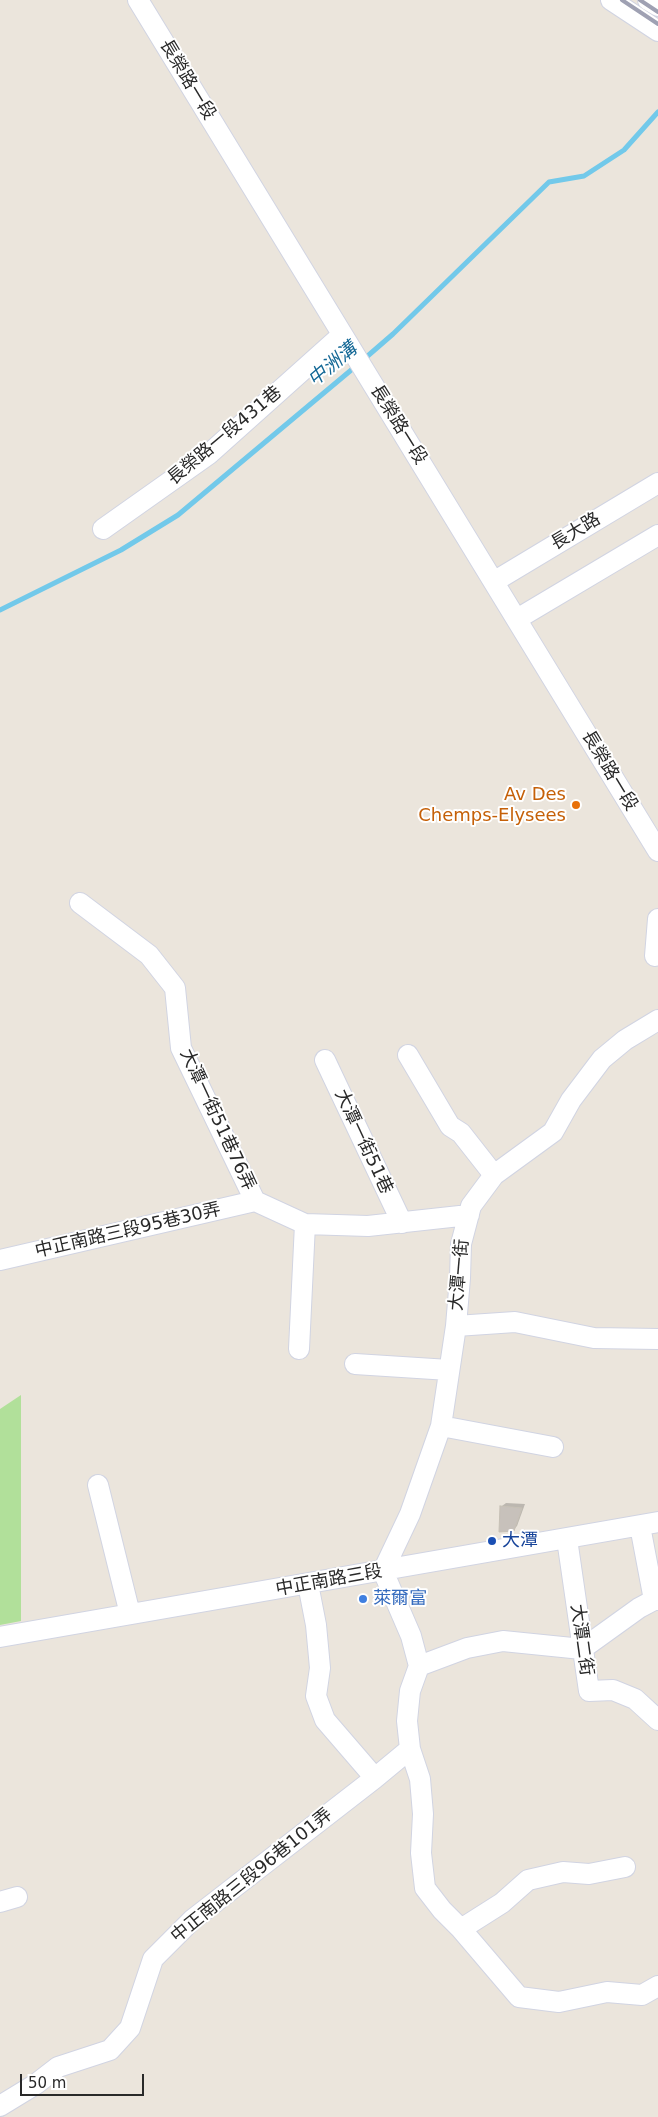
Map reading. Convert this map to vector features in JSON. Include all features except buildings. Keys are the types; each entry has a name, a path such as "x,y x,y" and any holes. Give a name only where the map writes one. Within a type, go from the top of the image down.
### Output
{"street":[{"name":"長榮路一段","path":"138,0 658,851"},
{"path":"611,0 658,31"},
{"path":"648,0 658,6"},
{"name":"長榮路一段431巷","path":"102,529 209,454 342,335"},
{"name":"長大路","path":"494,581 658,483"},
{"path":"517,619 658,535"},
{"name":"大潭一街51巷76弄","path":"80,903 149,955 175,988 181,1048 255,1201"},
{"path":"655,956 658,919"},
{"name":"大潭一街","path":"383,1571 410,1514 441,1426 456,1326 461,1244 472,1206 494,1174 553,1132 571,1100 602,1059 625,1040 658,1020"},
{"path":"408,1055 450,1126 461,1133 494,1174"},
{"name":"大潭一街51巷","path":"325,1060 402,1223"},
{"path":"255,1201 305,1224 368,1226 469,1215"},
{"name":"中正南路三段95巷30弄","path":"0,1260 255,1201"},
{"path":"299,1349 305,1224"},
{"path":"456,1326 515,1322 594,1338 658,1339"},
{"path":"355,1364 449,1370"},
{"path":"441,1426 553,1447"},
{"path":"98,1485 130,1614"},
{"path":"419,1666 467,1648 503,1641 582,1649 639,1608 656,1600 649,1524"},
{"name":"中正南路三段","path":"0,1638 649,1524"},
{"name":"大潭二街","path":"567,1539 589,1691 613,1690 636,1699 658,1720"},
{"path":"383,1571 411,1636 419,1666 410,1691 408,1721 410,1749 420,1779 423,1814 421,1853 425,1888 442,1910 462,1929 520,1996 559,2002 607,1992 642,1995 658,1986"},
{"path":"308,1584 316,1625 320,1668 316,1696 325,1720 369,1771"},
{"name":"中正南路三段96巷101弄","path":"0,2106 36,2084 58,2067 110,2050 130,2028 153,1959 192,1920 369,1771 410,1749"},
{"path":"462,1929 502,1904 528,1880 563,1872 589,1874 625,1867"}],"green space":[{"path":"21,1395 21,1621 0,1625 0,1409"}],"waterway":[{"name":"中洲溝","path":"363,360 393,334 549,182 584,176 624,150 658,112"},
{"name":"中洲溝","path":"0,610 121,550 178,515 356,366"}],"railway":[{"path":"622,0 658,24"},
{"path":"640,0 658,12"}],"place":[{"name":"Av Des Chemps-Elysees","path":"576,805"},
{"name":"大潭","path":"492,1541"},
{"name":"萊爾富","path":"363,1599"}]}
